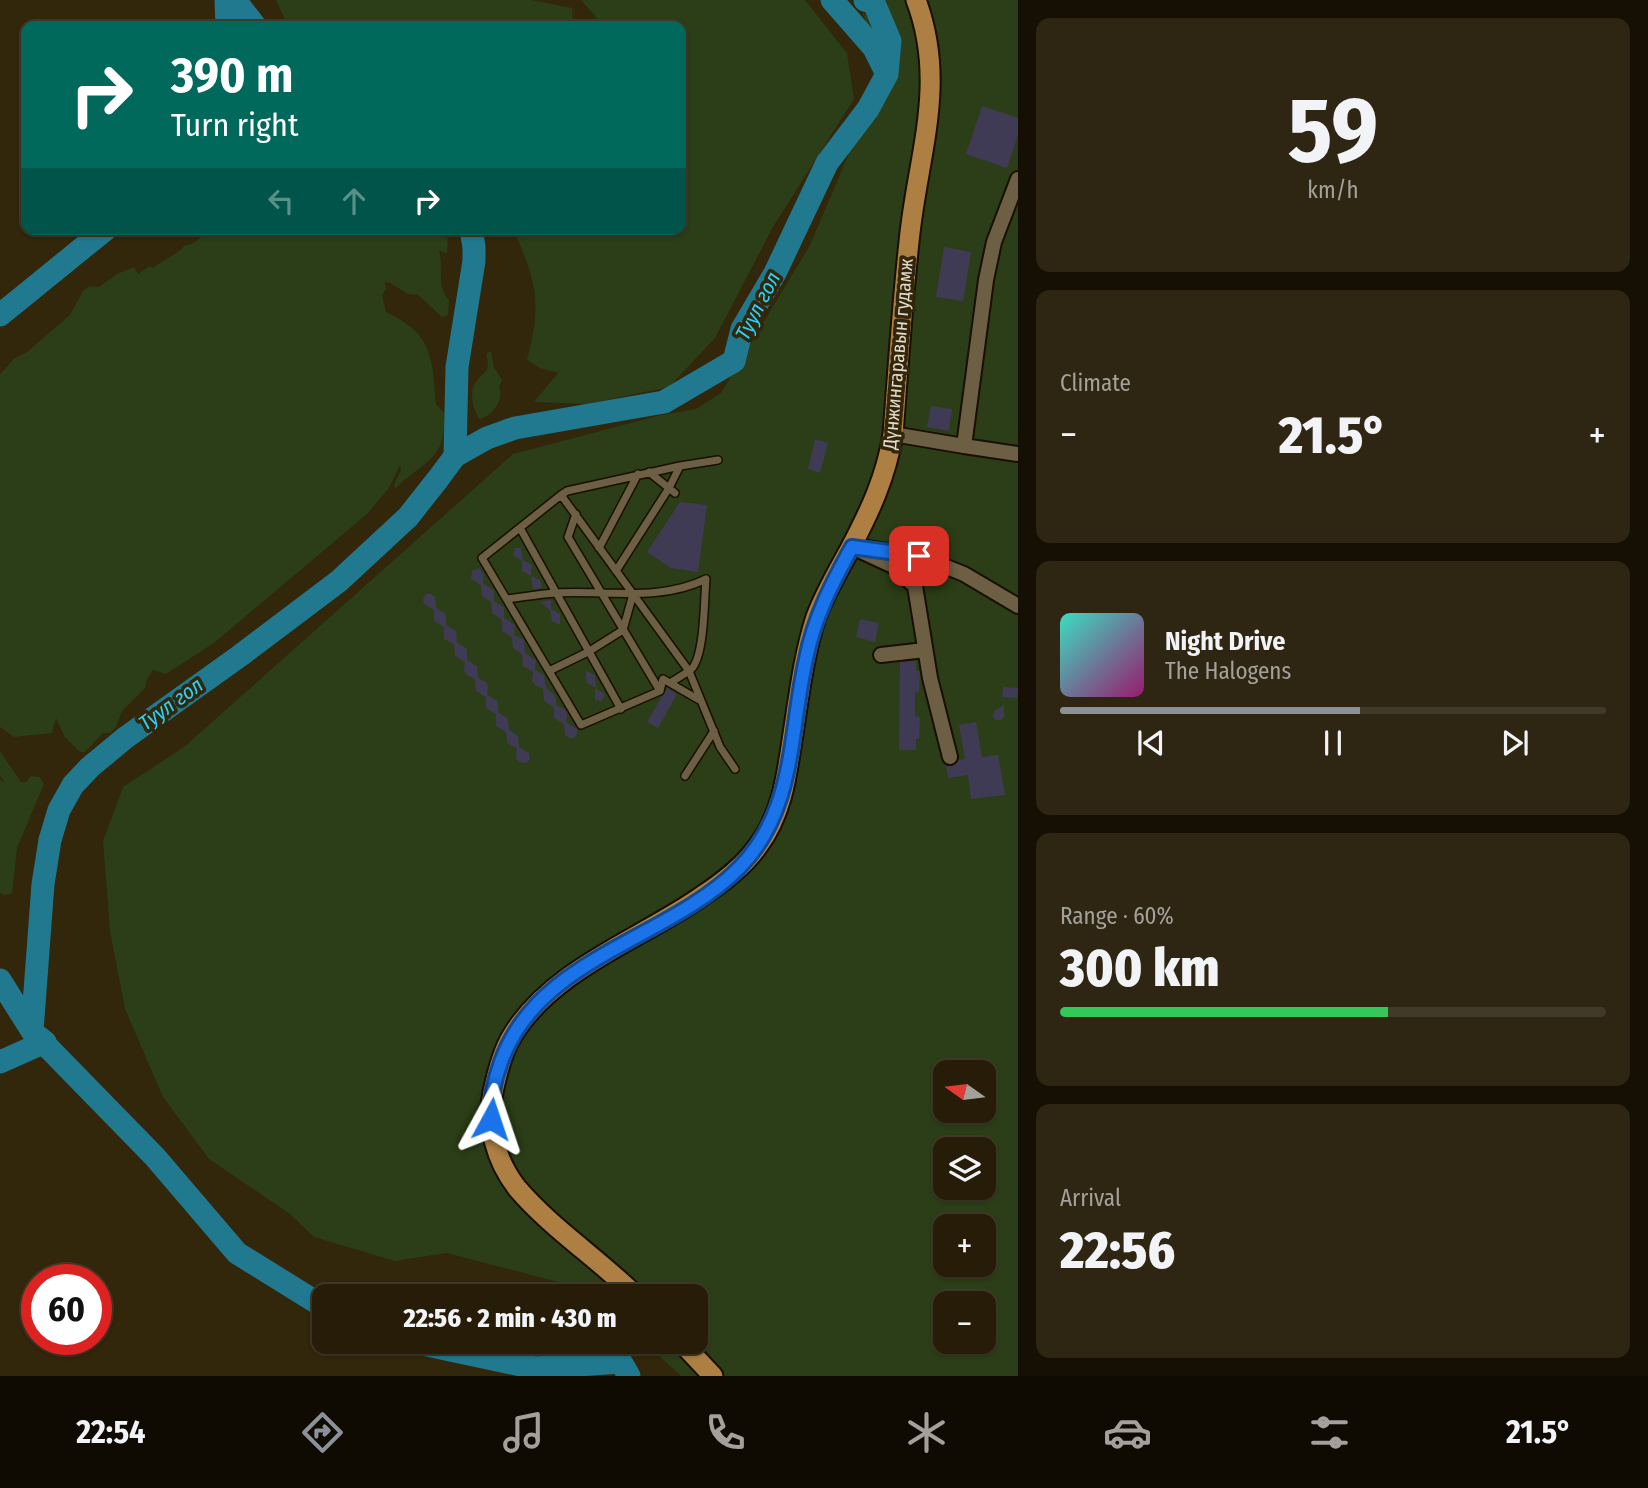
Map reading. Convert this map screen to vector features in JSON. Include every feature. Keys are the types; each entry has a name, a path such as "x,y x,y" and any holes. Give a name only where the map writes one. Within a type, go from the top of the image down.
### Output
{"main road":[{"name":"Дүнжингаравын гудамж","path":"622,1284 539,1211 516,1186 500,1161 492,1134 490,1104 496,1076 512,1036 544,999 597,959 679,912 724,881 759,845 774,819 784,791 799,692 817,617 884,477 893,434 909,239 931,89 930,49 916,0"},
{"path":"692,1354 713,1376"}],"street":[{"path":"964,446 986,280 994,242 1018,179"},
{"path":"893,434 1018,454"},
{"path":"852,547 919,556 964,574 1018,606"},
{"path":"852,547 893,566 915,586 925,650 950,757"},
{"path":"881,655 925,650"}],"lane":[{"path":"660,691 581,725 482,558 567,491 638,474 718,460"},
{"path":"617,571 672,491 680,466"},
{"path":"649,472 672,491"},
{"path":"599,548 638,474"},
{"path":"561,495 689,671 720,747 735,769"},
{"path":"576,514 568,537 660,691"},
{"path":"520,528 621,709"},
{"path":"507,599 555,593 633,594 688,588 706,579 699,654 694,668 670,683"},
{"path":"549,671 588,652 623,630 633,594"},
{"path":"660,691 663,679 701,701"},
{"path":"685,776 714,731"}],"green space":[{"path":"276,0 532,0 572,8 573,21 286,21"},
{"path":"581,0 805,0 847,53 854,99 773,227 715,338 669,387 587,404 534,402 558,373 540,368 527,360 535,323 535,293 515,235 686,235 686,21 600,21"},
{"path":"886,0 1018,0 1018,1376 681,1376 657,1354 708,1354 708,1284 566,1284 447,1253 395,1261 314,1237 290,1214 209,1159 163,1097 125,1009 110,931 103,841 123,787 184,747 513,454 661,415 696,409 721,393 810,245 897,40"},
{"path":"862,13 876,20 882,27 881,42 870,31"},
{"path":"202,235 448,235 447,254 439,250 441,283 449,300 448,315 442,317 418,295 408,294 390,283 385,282 386,289 382,295 386,312 413,329 427,349 431,360 436,404 444,413 442,441 432,458 395,489 400,465 389,488 367,514 214,643 166,674 153,670 145,688 122,711 116,727 110,733 103,733 85,752 80,752 64,736 56,718 52,733 14,737 0,727 0,374 15,358 27,352 70,315 83,291 89,286 99,287 117,274 134,267 138,274 150,266 153,268 185,245"},
{"path":"491,351 494,367 502,380 499,387 500,397 493,411 479,419 473,404 473,388 487,369 487,353"},
{"path":"0,751 21,782 26,782 31,776 40,777 44,784 17,848 12,894 5,895 0,893 0,780 5,782 0,776"}],"building":[{"path":"982,106 1018,118 1018,135 1007,168 966,154"},
{"path":"944,247 971,252 963,301 936,297"},
{"path":"931,406 952,409 949,431 927,427"},
{"path":"815,439 828,443 820,473 808,469"},
{"path":"680,502 707,505 698,572 671,568 647,552"},
{"path":"515,548 521,548 523,560 532,565 531,576 522,571 522,561 513,555"},
{"path":"479,568 484,574 483,583 494,590 494,601 504,607 504,618 515,625 514,635 524,640 525,653 536,660 535,670 544,675 546,688 556,696 556,705 567,713 566,722 577,729 574,738 565,735 564,724 554,718 554,707 544,701 543,689 532,681 533,672 523,666 522,654 513,648 512,637 502,631 502,620 492,613 491,602 482,596 481,585 471,579 472,571"},
{"path":"531,576 540,580 542,588 533,589"},
{"path":"426,594 435,597 436,608 446,614 446,625 456,631 457,643 467,649 467,660 477,666 478,678 486,682 487,695 498,701 498,712 508,719 509,730 518,736 519,747 529,753 530,759 526,763 519,762 516,758 517,749 507,743 506,732 496,726 496,714 486,708 486,697 476,691 475,679 464,671 465,662 455,656 454,644 444,639 444,627 434,621 434,610 424,604"},
{"path":"551,600 551,609 560,614 560,625 552,621 550,610 540,602"},
{"path":"860,619 879,623 875,642 856,637"},
{"path":"916,661 916,671 920,674 919,692 915,692 915,716 920,717 919,739 916,739 916,750 899,750 900,662"},
{"path":"586,671 595,675 596,688 586,682"},
{"path":"1003,687 1018,688 1017,698 1002,697"},
{"path":"595,688 605,694 602,701 595,700"},
{"path":"667,688 677,694 658,728 647,722"},
{"path":"1004,705 1004,717 995,720 994,711"},
{"path":"976,722 982,757 998,755 1005,795 971,799 968,775 948,778 946,766 953,766 959,760 965,759 959,725"}],"waterway":[{"name":"Туул гол","path":"226,0 227,21"},
{"name":"Туул гол","path":"235,0 251,21"},
{"name":"Туул гол","path":"455,456 487,438 515,428 664,402 734,361 742,329 775,273 827,163 868,109 887,74 874,48 832,0"},
{"path":"865,0 874,3 890,41 887,74"},
{"name":"Туул гол","path":"0,315 99,235"},
{"name":"Туул гол","path":"32,1031 43,884 50,840 59,810 73,785 125,738 339,581 408,517 455,456 457,367 474,261 472,235"},
{"name":"Туул гол","path":"0,980 32,1031 155,1157 237,1253 312,1300"},
{"name":"Туул гол","path":"0,1062 45,1042 36,1035"},
{"name":"Туул гол","path":"469,1354 535,1368 621,1362 629,1376"}],"route":[{"path":"491,1119 490,1104 504,1053 512,1036 527,1016 569,978 679,912 724,881 759,845 774,819 784,791 797,703 817,617 831,584 852,547 919,556"}]}
